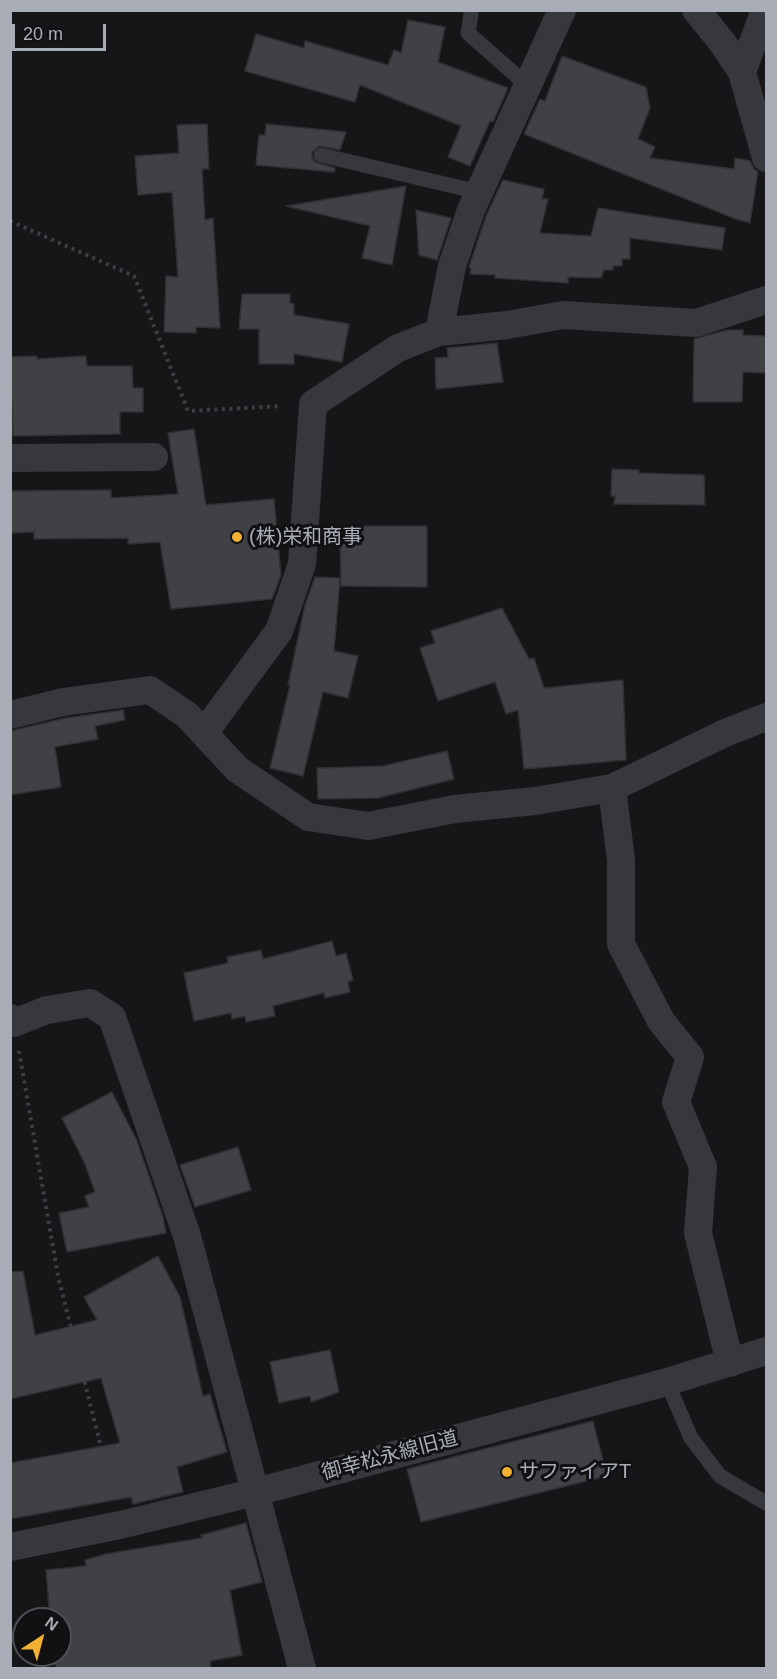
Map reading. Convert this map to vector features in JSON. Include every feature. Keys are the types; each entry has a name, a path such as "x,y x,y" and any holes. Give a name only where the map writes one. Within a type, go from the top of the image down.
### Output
{"street":[{"path":"439,332 452,266 479,192 562,10"},
{"path":"696,10 722,42 742,72 766,158"},
{"path":"742,72 765,10"},
{"path":"204,734 279,631 302,564 313,404 398,348 439,332 507,325 563,315 696,323 766,300"},
{"path":"10,458 154,457"},
{"path":"10,715 63,702 150,690 187,715 237,770 308,817 369,826 455,809 536,801 612,788 725,733 766,717"},
{"path":"612,788 621,860 621,944 662,1021 690,1057 676,1102 703,1167 698,1233 730,1363"},
{"path":"12,1021 47,1010 90,1004 112,1017 187,1236 302,1668"},
{"name":"御幸松永線旧道","path":"10,1547 120,1525 255,1492 667,1382 766,1351"}],"lane":[{"path":"471,14 468,33 527,85"},
{"path":"321,155 479,192"},
{"path":"667,1382 691,1438 720,1476 766,1503"}],"path":[{"path":"10,221 134,276 188,411 313,404"},
{"path":"12,1021 58,1276 120,1525"}],"building":[{"path":"408,20 445,27 438,62 508,88 470,166 448,157 461,126 360,85 355,102 245,71 256,34 304,48 305,41 388,65 394,50 401,53"},
{"path":"562,56 646,87 650,108 638,139 655,147 650,158 734,169 735,158 750,161 758,172 750,223 524,134 540,99 545,101"},
{"path":"207,124 209,169 202,169 205,220 213,218 220,328 196,327 196,333 164,332 166,276 178,277 172,192 138,195 135,156 179,153 177,125"},
{"path":"266,124 346,132 340,150 319,146 312,152 315,162 335,168 334,172 256,165 259,135 265,135"},
{"path":"503,180 544,189 542,199 548,199 540,233 591,236 598,208 725,228 722,250 630,238 630,259 622,259 622,266 613,266 613,270 604,270 601,278 568,277 568,283 470,274 471,268 469,267 486,216"},
{"path":"406,186 392,265 362,258 370,226 286,206"},
{"path":"416,210 451,218 437,260 419,255"},
{"path":"242,294 290,294 290,303 294,304 294,315 349,324 342,362 294,354 294,364 259,364 259,329 239,329"},
{"path":"727,330 743,330 743,335 766,336 766,373 743,372 742,402 693,402 694,339"},
{"path":"497,343 503,382 436,389 435,358 448,357 447,348"},
{"path":"37,356 37,359 86,356 87,366 132,366 133,388 143,388 143,412 120,412 120,434 13,436 10,357"},
{"path":"194,429 206,505 274,499 281,575 272,599 171,609 160,542 128,544 128,538 34,539 34,532 10,533 10,491 111,490 111,498 178,494 168,433"},
{"path":"612,469 639,470 639,473 704,475 705,505 614,504 615,496 611,496"},
{"path":"340,526 427,526 427,587 341,586"},
{"path":"315,577 340,578 334,651 358,656 348,698 323,692 303,776 270,768 290,685 288,685 305,605"},
{"path":"502,608 529,659 534,658 544,688 623,680 626,760 524,769 518,710 506,714 495,682 438,701 420,648 435,643 431,631"},
{"path":"123,710 125,720 95,726 98,739 55,747 61,787 10,795 10,731 66,718"},
{"path":"447,751 454,779 378,798 318,799 317,768 383,766"},
{"path":"332,941 336,956 346,953 353,980 348,982 350,992 325,998 324,993 273,1006 275,1016 246,1022 245,1016 232,1019 231,1013 194,1021 184,973 228,963 227,957 261,950 263,959"},
{"path":"112,1092 137,1141 163,1217 166,1233 67,1252 59,1213 89,1207 85,1196 95,1192 85,1164 62,1118"},
{"path":"238,1147 251,1190 195,1207 180,1165"},
{"path":"158,1256 180,1297 203,1396 210,1394 227,1452 177,1467 183,1492 133,1504 131,1497 10,1519 10,1463 120,1443 101,1378 10,1399 10,1272 23,1271 35,1335 97,1320 84,1297"},
{"path":"330,1350 339,1392 311,1402 310,1396 279,1403 270,1362"},
{"name":"サファイアT","path":"593,1421 607,1476 421,1522 407,1469"},
{"path":"246,1523 262,1582 230,1590 242,1655 210,1661 211,1668 56,1668 72,1667 72,1607 49,1607 46,1570 86,1566 85,1560 106,1554 202,1538 201,1535"}],"place":[{"name":"(株)栄和商事","path":"237,537"},
{"name":"サファイアT","path":"507,1472"}]}
